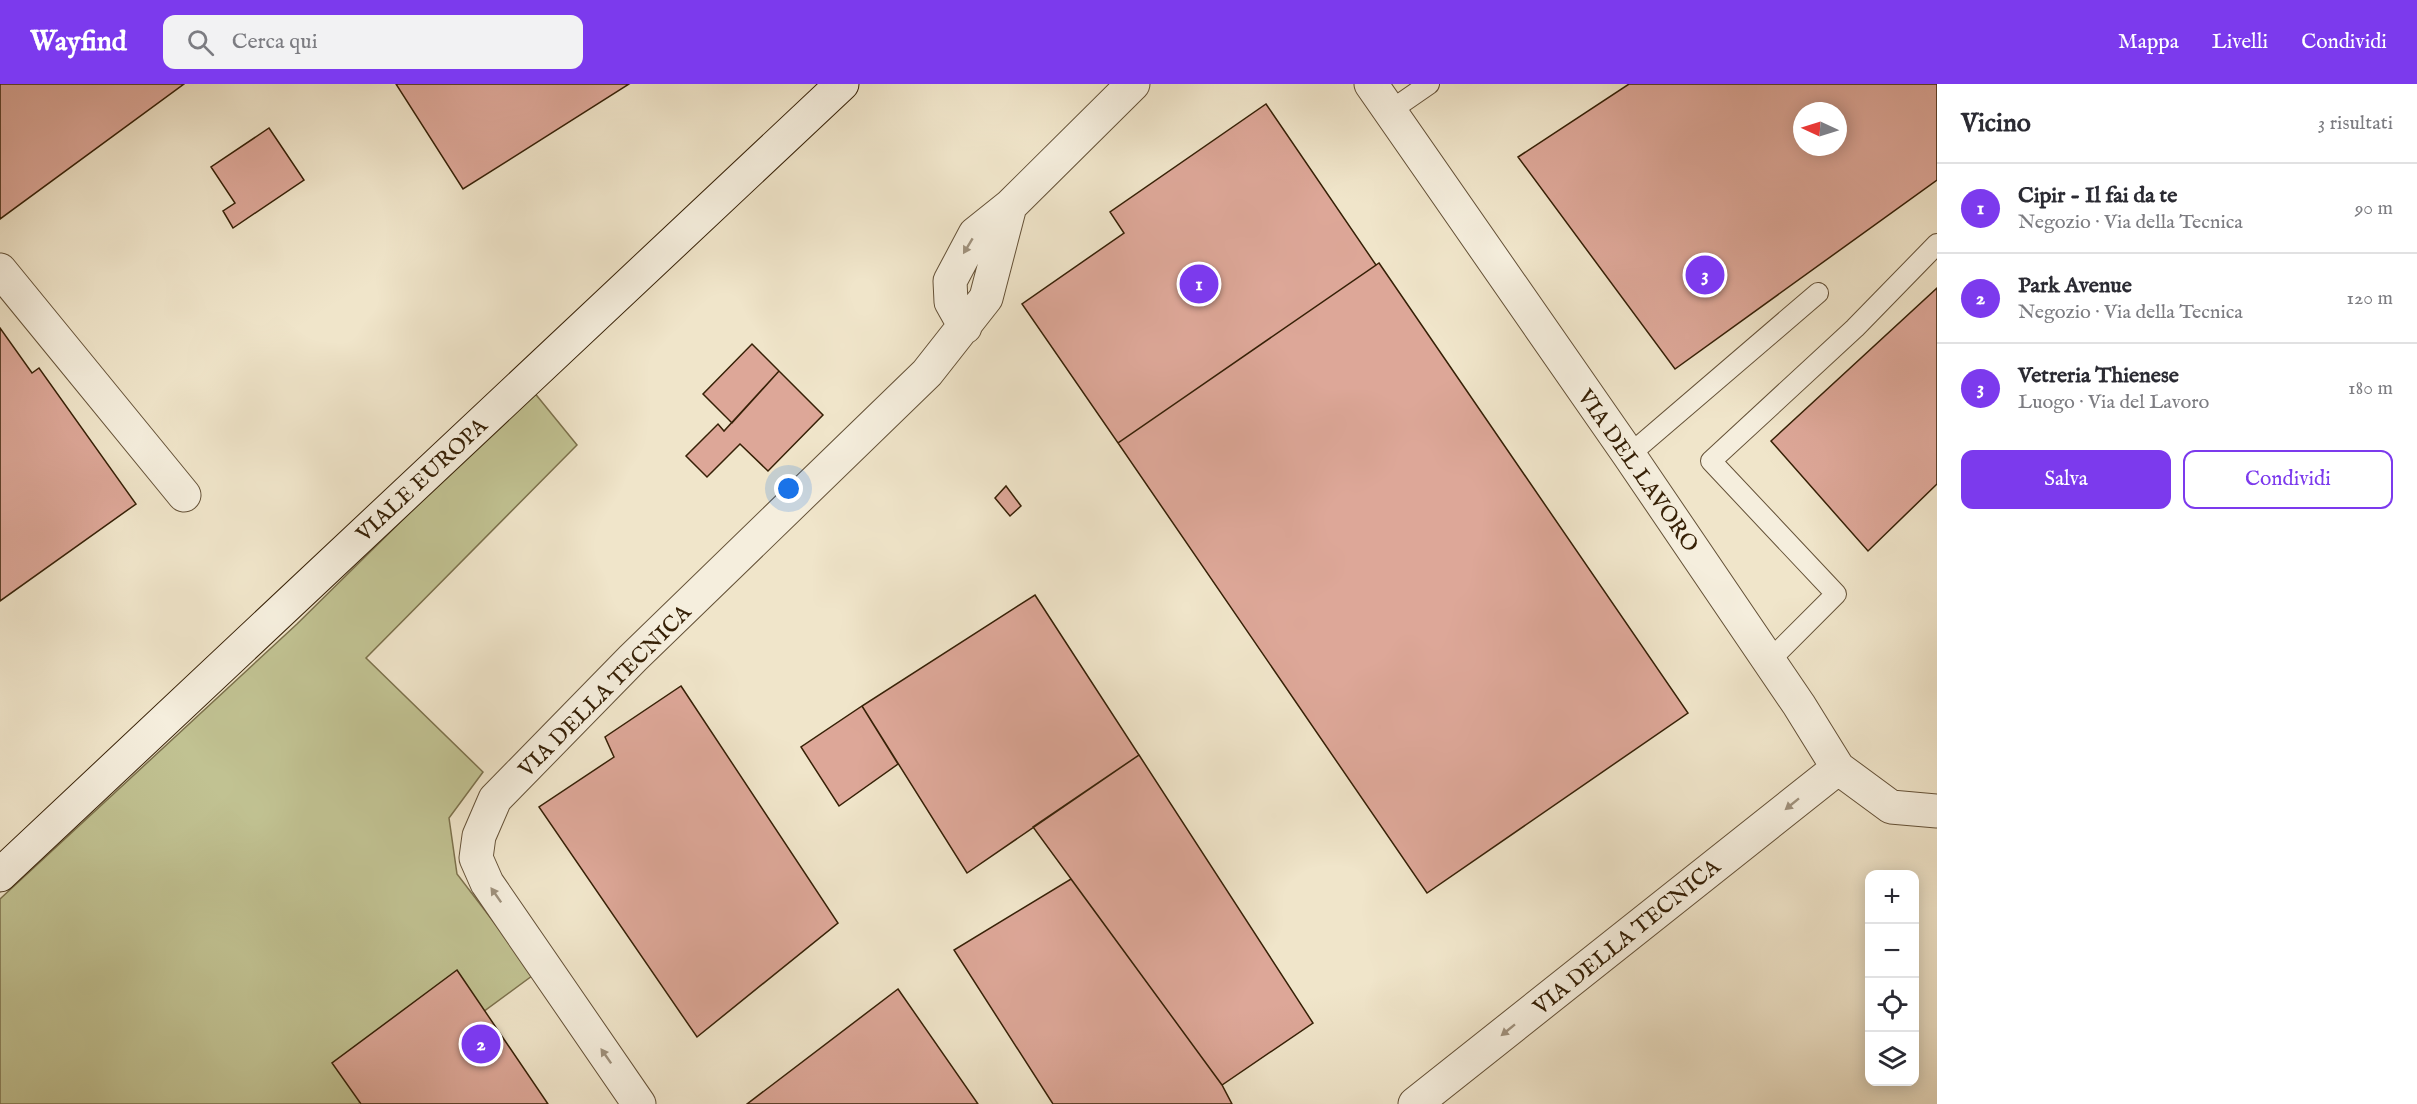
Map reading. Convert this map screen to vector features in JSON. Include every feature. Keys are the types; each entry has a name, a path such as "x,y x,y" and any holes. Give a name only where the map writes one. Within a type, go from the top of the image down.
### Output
{"street":[{"name":"VIALE EUROPA","path":"0,875 842,84"},
{"name":"VIA DELLA TECNICA","path":"639,1104 487,883 476,858 479,836 495,799 633,658 927,373 986,298 1010,206 1133,84"},
{"name":"VIA DEL LAVORO","path":"1371,84 1629,455 1799,705 1838,768 1891,807 1937,812"},
{"path":"0,270 184,495"},
{"name":"VIA DELLA TECNICA","path":"1415,1104 1838,768"}],"lane":[{"path":"1390,111 1429,84"},
{"path":"1769,661 1836,594 1711,461 1855,328 1937,244"},
{"path":"1629,455 1818,293"}],"green space":[{"path":"533,391 577,445 366,658 483,772 449,818 457,874 516,951 540,970 358,1104 0,1104 0,899 297,624"}],"building":[{"path":"0,84 184,84 0,219"},
{"path":"396,84 629,84 463,189"},
{"path":"1629,84 1937,84 1937,180 1675,369 1518,157"},
{"path":"1266,104 1376,265 1118,443 1022,304 1124,233 1110,212"},
{"path":"269,128 304,180 233,228 223,211 235,203 211,167"},
{"path":"1379,263 1688,713 1427,893 1118,443"},
{"path":"1937,288 1937,484 1868,551 1771,441"},
{"path":"0,328 32,373 39,368 136,504 0,601"},
{"path":"752,344 779,371 732,423 703,394"},
{"path":"779,371 823,415 768,471 740,444 707,477 686,456 718,424 724,431"},
{"path":"1006,486 1021,506 1010,516 995,498"},
{"path":"1035,595 1139,755 967,873 862,706"},
{"path":"681,686 838,923 697,1037 539,807 614,757 605,737"},
{"path":"862,706 898,764 839,806 801,747"},
{"path":"1139,755 1313,1023 1222,1085 1033,827"},
{"path":"1071,879 1222,1085 1232,1104 1053,1104 954,950"},
{"path":"457,970 548,1104 361,1104 332,1063"},
{"path":"898,989 978,1104 747,1104"}],"place":[{"name":"Vetreria Thienese","path":"1705,275"},
{"name":"Cipir - Il fai da te","path":"1199,284"},
{"name":"Park Avenue","path":"481,1044"}]}
